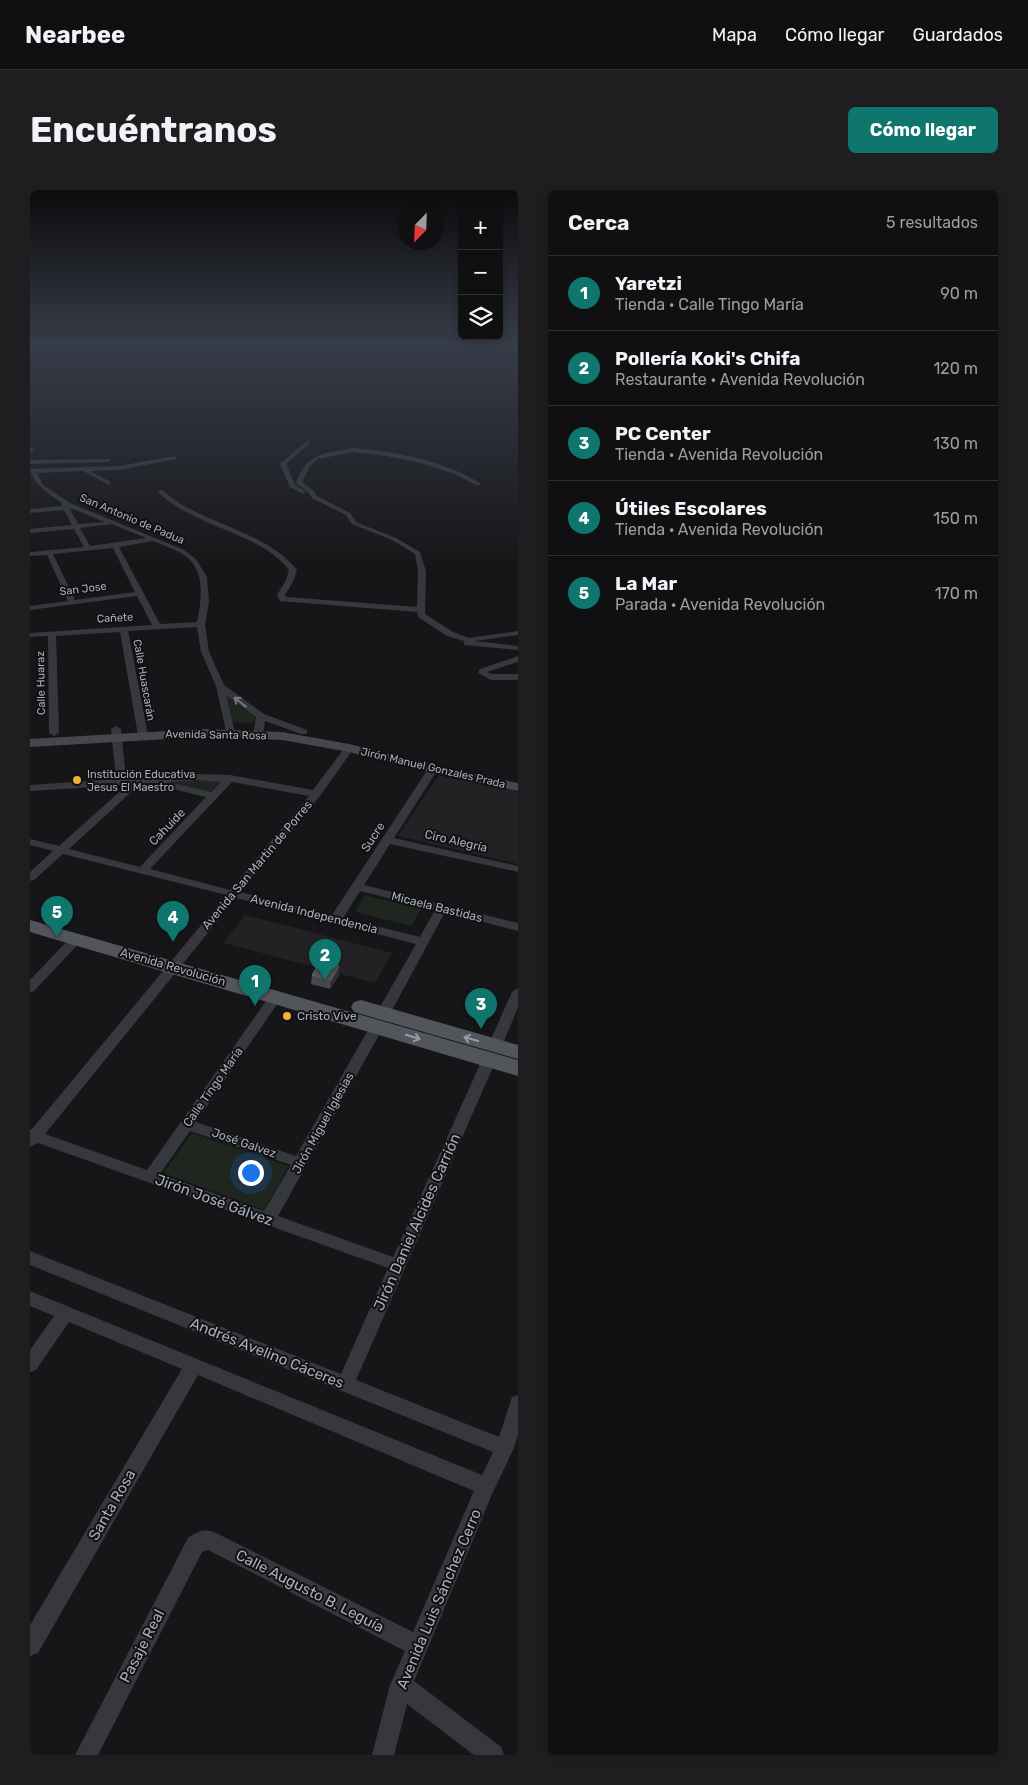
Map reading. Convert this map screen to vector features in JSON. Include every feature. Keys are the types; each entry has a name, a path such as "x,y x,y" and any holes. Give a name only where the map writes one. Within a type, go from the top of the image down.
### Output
{"main road":[{"name":"Avenida Revolución","path":"30,913 276,997 380,1020"},
{"name":"Avenida Revolución","path":"30,926 76,939 176,962 380,1020 492,1053 518,1068"},
{"name":"Avenida Revolución","path":"492,1053 518,1052"}],"street":[{"path":"308,442 283,464 283,468 292,486 348,514 354,523 394,539 418,553 422,571 421,615 450,634 468,640 518,633"},
{"path":"314,497 312,492 299,483 305,470 317,458 353,450 408,458 451,471 478,484"},
{"path":"31,471 86,471 138,466 175,458"},
{"path":"30,462 118,460"},
{"name":"San Antonio de Padua","path":"31,471 41,486 68,506 154,539 182,551 194,560 203,577 205,603 201,624 206,652 220,686 229,729"},
{"path":"86,471 109,483"},
{"path":"30,487 41,486"},
{"path":"160,491 193,513 240,535 285,560 293,570 290,580 281,595 283,599 421,610"},
{"path":"30,509 68,506 88,548"},
{"path":"30,531 112,523"},
{"path":"30,554 115,546 154,539"},
{"path":"115,546 157,627"},
{"path":"48,552 72,602"},
{"name":"San Jose","path":"30,608 139,594"},
{"name":"Cañete","path":"30,635 201,624"},
{"name":"Calle Huascarán","path":"124,629 142,731"},
{"name":"Calle Huaraz","path":"52,633 54,733"},
{"path":"468,640 471,644 518,648"},
{"path":"518,660 483,671 482,673 491,676 518,676"},
{"name":"San Antonio de Padua","path":"220,686 248,708 259,726"},
{"name":"Avenida Santa Rosa","path":"259,726 313,741 348,748"},
{"name":"Avenida Santa Rosa","path":"30,743 142,731 229,729 259,726 304,732 325,738 348,748"},
{"path":"117,733 120,782"},
{"name":"Avenida Santa Rosa","path":"30,735 117,733"},
{"name":"Jirón Manuel Gonzales Prada","path":"348,748 518,787"},
{"name":"Avenida San Martin de Porres","path":"32,1137 316,794 348,748"},
{"name":"Sucre","path":"336,920 433,769"},
{"path":"30,788 197,777 230,778 316,794"},
{"name":"Cahuide","path":"142,871 230,778"},
{"path":"142,780 214,796"},
{"path":"30,878 142,780"},
{"name":"Ciro Alegría","path":"387,840 518,870"},
{"name":"Avenida Independencia","path":"30,842 423,942"},
{"name":"Micaela Bastidas","path":"357,887 518,927"},
{"name":"Jirón Miguel Iglesias","path":"268,1219 442,908"},
{"path":"30,988 76,939"},
{"name":"Jirón Daniel Alcides Carrión","path":"345,1384 518,992"},
{"name":"Calle Tingo María","path":"150,1177 276,997"},
{"name":"José Galvez","path":"187,1124 301,1162"},
{"name":"Jirón José Gálvez","path":"32,1137 398,1265"},
{"name":"Andrés Avelino Cáceres","path":"30,1258 345,1384 511,1441"},
{"path":"30,1298 486,1486"},
{"path":"30,1364 66,1313"},
{"name":"Santa Rosa","path":"30,1645 194,1366"},
{"name":"Avenida Luis Sánchez Cerro","path":"383,1755 401,1685 486,1486 511,1441 518,1403"},
{"name":"Calle Augusto B. Leguía","path":"202,1540 209,1540 417,1646"},
{"name":"Pasaje Real","path":"86,1755 195,1545 202,1540"},
{"path":"401,1685 494,1755"}],"shaded area":[{"path":"224,692 239,706 255,716 254,723 232,722"},
{"path":"439,775 518,792 518,864 398,836"},
{"path":"222,780 210,792 165,781"},
{"path":"365,895 421,909 411,926 355,912"},
{"path":"245,915 392,953 375,983 224,943"},
{"path":"192,1133 289,1166 264,1210 163,1173"}],"building":[{"path":"320,961 339,966 331,980 312,975"}],"place":[{"name":"Institución Educativa Jesus El Maestro","path":"77,780"},
{"name":"La Mar","path":"57,937"},
{"name":"Útiles Escolares","path":"173,942"},
{"name":"Pollería Koki's Chifa","path":"325,980"},
{"name":"Yaretzi","path":"255,1006"},
{"name":"Cristo Vive","path":"287,1016"},
{"name":"PC Center","path":"481,1029"}]}
